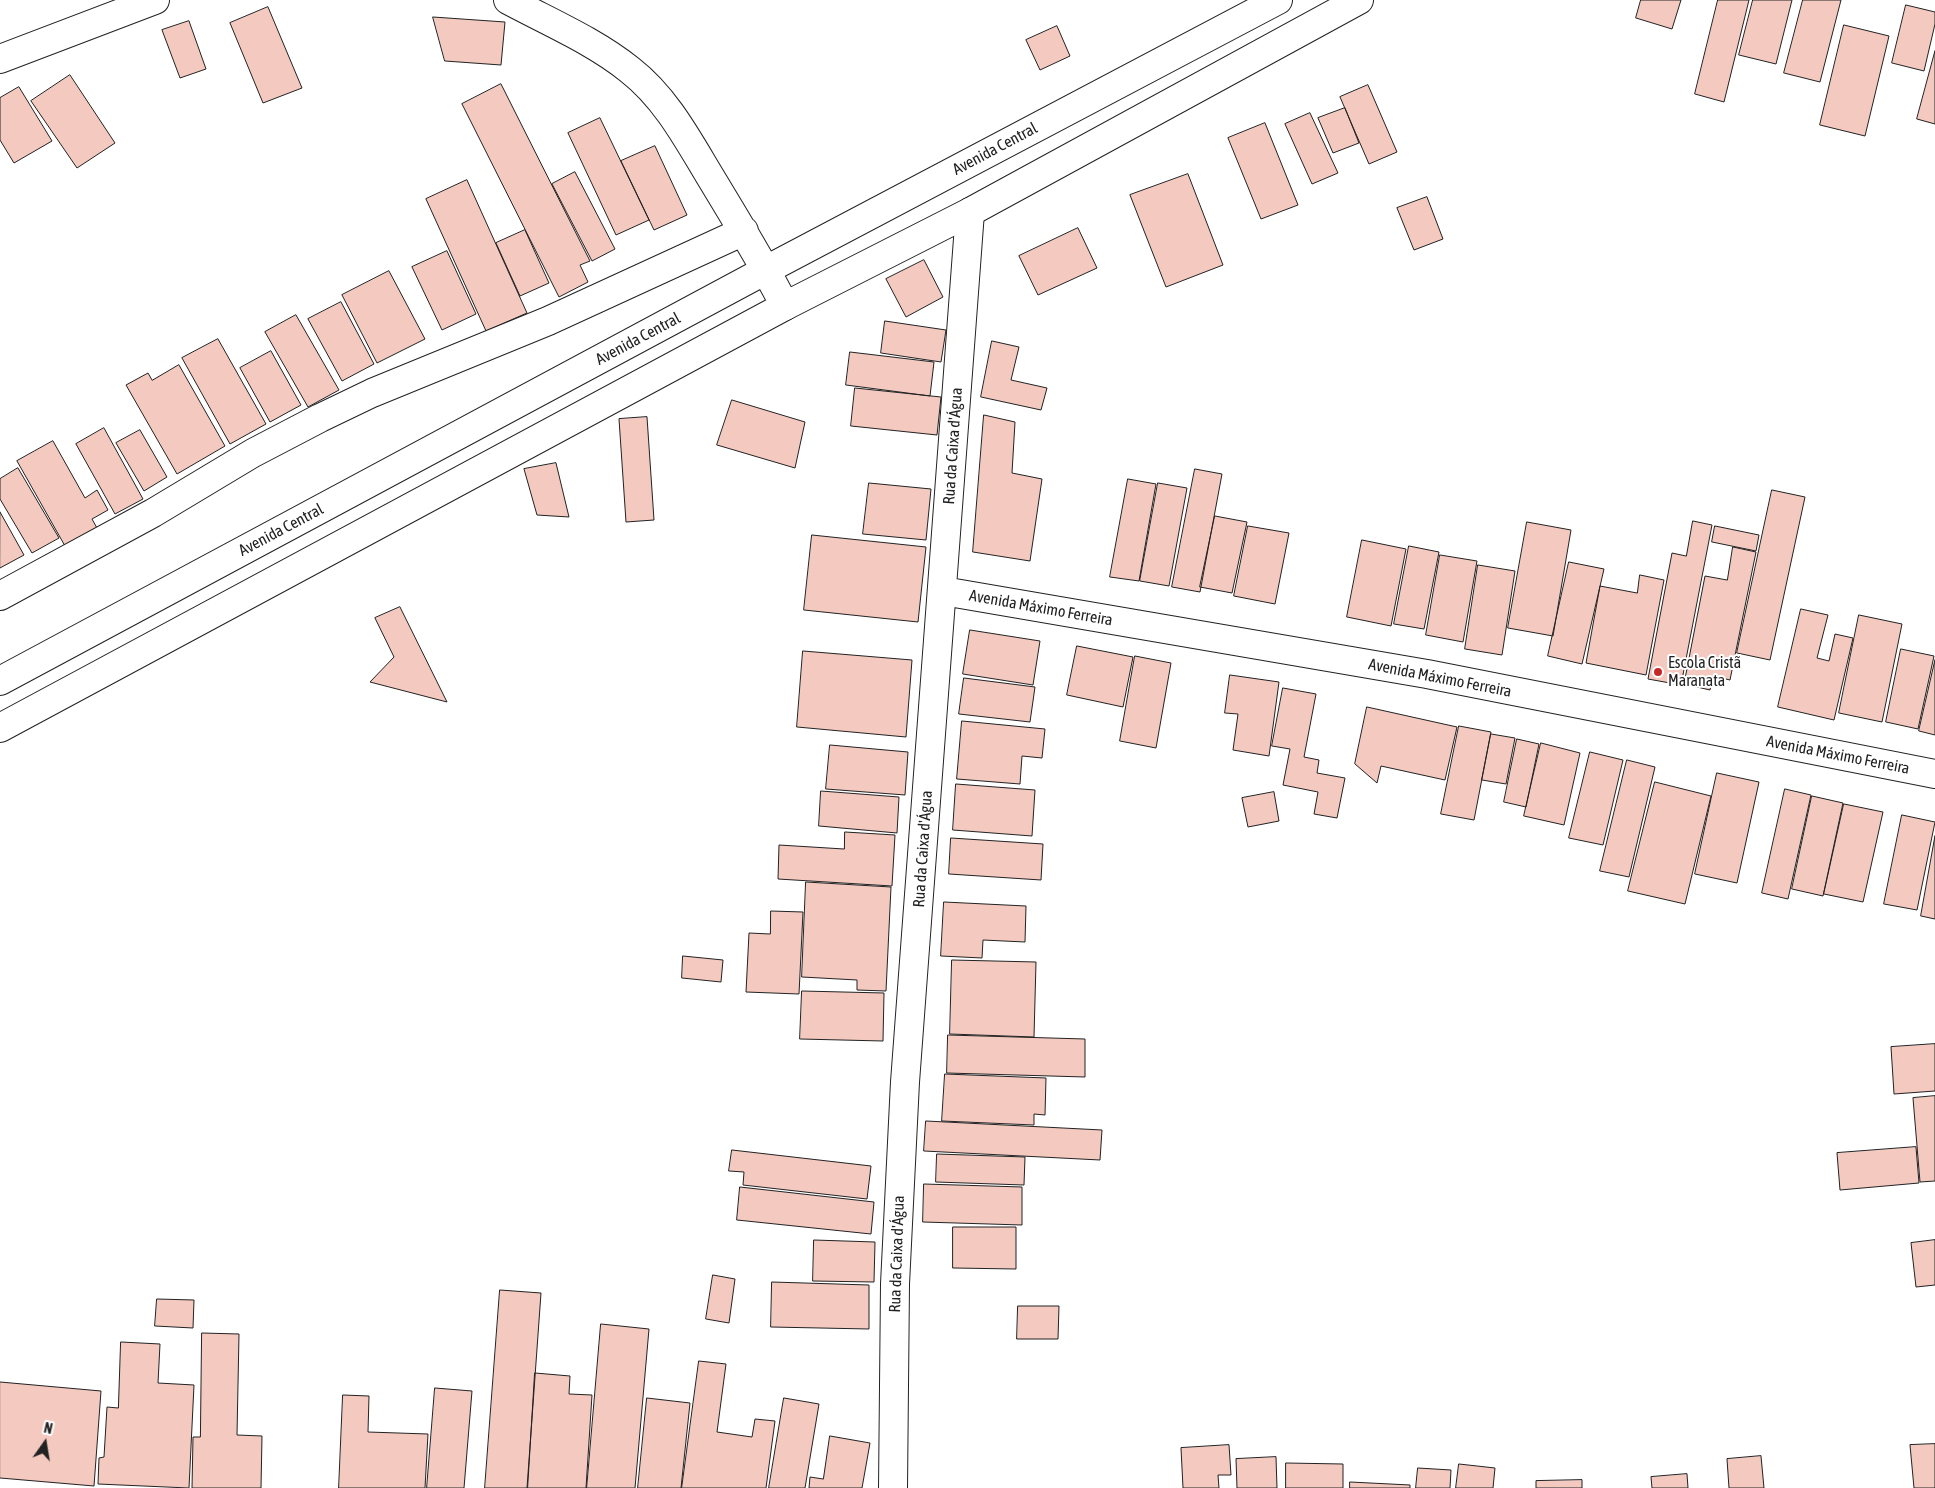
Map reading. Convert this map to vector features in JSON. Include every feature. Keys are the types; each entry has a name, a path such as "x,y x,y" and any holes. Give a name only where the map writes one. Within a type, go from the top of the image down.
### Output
{"street":[{"path":"0,59 155,0"},
{"path":"508,0 606,52 631,70 654,92 675,118 744,231 785,306"},
{"name":"Avenida Central","path":"0,681 766,270 1278,0"},
{"path":"0,728 785,306 970,212 1360,0"},
{"name":"Rua da Caixa d'Água","path":"893,1488 895,1284 905,1082 970,212"},
{"path":"0,596 153,512 253,453 320,418 372,393 548,321 744,231"},
{"name":"Avenida Máximo Ferreira","path":"943,591 1427,674 1935,774"}],"building":[{"path":"1641,0 1681,0 1672,29 1636,18"},
{"path":"1718,0 1749,0 1724,102 1695,94"},
{"path":"1753,0 1792,0 1776,64 1739,55"},
{"path":"1803,0 1841,0 1820,82 1784,73"},
{"path":"1906,5 1935,12 1935,24 1924,71 1892,63"},
{"path":"268,7 302,88 263,103 230,23"},
{"path":"433,17 505,22 501,65 445,61"},
{"path":"189,21 206,69 180,78 162,30"},
{"path":"1844,25 1889,36 1865,136 1820,125"},
{"path":"1057,26 1070,56 1040,70 1026,40"},
{"path":"1935,51 1935,124 1917,119"},
{"path":"70,75 115,143 77,168 31,101"},
{"path":"501,84 590,261 580,265 588,282 559,297 462,104"},
{"path":"1368,85 1397,152 1369,164 1340,97"},
{"path":"19,87 52,141 14,163 0,140 0,98"},
{"path":"1345,108 1359,143 1333,153 1318,118"},
{"path":"1310,113 1338,173 1312,184 1285,124"},
{"path":"600,118 649,220 616,235 568,133"},
{"path":"1265,123 1298,205 1261,219 1228,138"},
{"path":"655,146 687,215 654,230 621,161"},
{"path":"575,172 615,249 592,261 552,184"},
{"path":"1188,174 1223,265 1166,287 1130,195"},
{"path":"467,180 527,313 486,331 426,199"},
{"path":"1427,197 1443,239 1414,250 1397,208"},
{"path":"1078,228 1097,268 1038,295 1019,256"},
{"path":"525,230 549,283 520,296 496,243"},
{"path":"447,251 476,314 442,330 412,267"},
{"path":"924,260 943,297 906,317 886,279"},
{"path":"389,271 425,339 377,363 342,295"},
{"path":"341,302 374,364 342,381 308,319"},
{"path":"296,315 339,390 308,407 265,332"},
{"path":"885,321 946,330 941,362 881,353"},
{"path":"218,339 266,424 230,444 182,358"},
{"path":"992,341 1019,347 1011,380 1047,388 1041,410 981,397"},
{"path":"271,351 301,405 270,422 240,368"},
{"path":"850,352 934,362 930,396 846,385"},
{"path":"179,365 225,446 177,474 126,385 148,373 152,380"},
{"path":"855,388 941,397 937,435 851,426"},
{"path":"732,400 805,422 795,468 717,445"},
{"path":"984,415 1015,422 1012,473 1042,479 1030,561 973,552"},
{"path":"647,417 654,520 626,522 619,419"},
{"path":"104,428 143,499 115,514 76,444"},
{"path":"140,430 167,477 144,491 116,443"},
{"path":"53,441 85,498 97,490 108,510 92,519 97,528 65,546 17,461"},
{"path":"556,463 569,517 537,515 524,469"},
{"path":"18,468 59,538 32,553 0,499 0,479"},
{"path":"1195,469 1222,474 1200,592 1172,587"},
{"path":"1128,479 1156,484 1139,581 1110,577"},
{"path":"869,483 931,489 926,540 863,534"},
{"path":"1158,483 1187,488 1169,586 1140,581"},
{"path":"1772,490 1805,497 1770,660 1737,653"},
{"path":"0,512 24,555 0,568"},
{"path":"1215,516 1247,522 1232,593 1200,587"},
{"path":"1693,521 1712,525 1681,685 1648,679 1672,553 1686,556"},
{"path":"1527,522 1571,530 1553,636 1508,628"},
{"path":"1248,526 1289,533 1275,604 1234,596"},
{"path":"1715,526 1759,535 1756,551 1712,542"},
{"path":"812,535 926,547 918,622 804,610"},
{"path":"1362,540 1406,549 1391,626 1347,617"},
{"path":"1409,546 1439,552 1424,629 1394,624"},
{"path":"1733,547 1756,552 1730,680 1713,676 1710,690 1684,684 1705,576 1727,580"},
{"path":"1440,555 1477,561 1463,642 1426,635"},
{"path":"1569,562 1604,569 1582,664 1548,656"},
{"path":"1478,565 1515,571 1502,655 1465,649"},
{"path":"1640,575 1664,580 1646,675 1586,663 1600,586 1637,593"},
{"path":"400,607 447,702 370,682 394,657 375,618"},
{"path":"1801,609 1828,615 1817,658 1829,661 1835,634 1853,638 1834,720 1778,707"},
{"path":"1859,615 1902,624 1882,722 1839,713"},
{"path":"970,630 1040,641 1033,685 963,674"},
{"path":"1077,646 1133,657 1123,707 1067,695"},
{"path":"1901,649 1934,656 1918,729 1886,722"},
{"path":"803,651 912,660 906,737 797,727"},
{"path":"1135,656 1171,663 1156,748 1120,741"},
{"path":"1935,660 1935,735 1919,731"},
{"path":"1230,675 1279,682 1269,756 1233,750 1238,714 1225,713"},
{"path":"964,678 1035,687 1030,722 959,714"},
{"path":"1283,688 1316,694 1304,757 1319,760 1317,773 1345,778 1337,818 1314,814 1318,792 1283,785 1290,749 1272,746"},
{"path":"1367,707 1457,727 1445,780 1381,766 1377,783 1355,764"},
{"path":"962,721 1045,729 1042,758 1022,756 1020,784 957,779"},
{"path":"1459,726 1491,732 1474,820 1441,814"},
{"path":"1491,734 1515,738 1506,784 1482,780"},
{"path":"1517,739 1539,744 1526,807 1504,802"},
{"path":"1541,743 1580,753 1564,825 1524,816"},
{"path":"830,745 908,752 905,795 826,789"},
{"path":"1590,752 1623,760 1603,845 1569,838"},
{"path":"1627,760 1655,767 1629,877 1600,871"},
{"path":"1717,773 1759,782 1737,883 1695,874"},
{"path":"1655,782 1711,796 1685,904 1628,891"},
{"path":"956,784 1035,790 1032,836 953,830"},
{"path":"1785,789 1811,795 1788,899 1762,893"},
{"path":"821,791 899,797 897,833 819,826"},
{"path":"1274,792 1279,821 1248,827 1242,798"},
{"path":"1812,796 1843,803 1823,896 1792,889"},
{"path":"1844,804 1883,812 1863,902 1824,894"},
{"path":"1902,815 1935,822 1917,910 1884,904"},
{"path":"845,832 895,835 892,886 778,879 779,845 844,849"},
{"path":"1935,836 1935,919 1921,916"},
{"path":"951,838 1043,844 1041,880 949,874"},
{"path":"806,882 891,887 886,991 857,990 857,980 802,977"},
{"path":"944,902 1026,906 1025,942 983,940 982,958 941,956"},
{"path":"771,911 803,912 799,994 746,992 749,933 770,934"},
{"path":"683,956 723,960 721,982 682,978"},
{"path":"952,960 1036,962 1034,1037 950,1034"},
{"path":"802,991 884,993 883,1041 800,1039"},
{"path":"948,1035 1085,1039 1085,1077 947,1073"},
{"path":"1935,1044 1935,1091 1894,1094 1891,1047"},
{"path":"945,1074 1046,1078 1045,1115 1034,1114 1034,1125 942,1121"},
{"path":"1935,1096 1935,1181 1920,1182 1913,1098"},
{"path":"926,1121 1102,1130 1100,1160 924,1151"},
{"path":"1916,1147 1919,1183 1840,1190 1837,1153"},
{"path":"732,1150 871,1166 867,1199 743,1185 744,1172 729,1171"},
{"path":"937,1154 1025,1157 1024,1185 936,1182"},
{"path":"924,1184 1022,1187 1022,1225 923,1222"},
{"path":"740,1187 874,1202 871,1234 737,1220"},
{"path":"953,1227 1016,1227 1016,1269 953,1268"},
{"path":"814,1240 875,1242 874,1282 813,1281"},
{"path":"1935,1240 1935,1285 1916,1287 1911,1243"},
{"path":"713,1275 735,1279 729,1323 706,1319"},
{"path":"772,1282 869,1285 869,1329 771,1327"},
{"path":"500,1290 541,1293 527,1488 485,1488"},
{"path":"157,1299 194,1300 193,1328 155,1326"},
{"path":"1018,1306 1059,1306 1058,1339 1017,1339"},
{"path":"601,1324 649,1329 635,1488 587,1488"},
{"path":"202,1333 239,1334 237,1435 262,1436 261,1488 192,1488 193,1437 200,1437"},
{"path":"121,1342 160,1344 158,1383 194,1385 189,1488 98,1484 99,1458 104,1457 107,1407 118,1408"},
{"path":"699,1361 726,1364 717,1432 752,1437 755,1419 775,1421 766,1488 682,1488"},
{"path":"535,1373 570,1376 569,1394 592,1395 586,1488 528,1488"},
{"path":"0,1382 101,1391 94,1486 0,1478"},
{"path":"435,1388 472,1391 464,1488 427,1488"},
{"path":"343,1395 369,1396 368,1432 428,1434 425,1488 339,1488"},
{"path":"647,1398 690,1403 681,1488 638,1488"},
{"path":"784,1398 819,1404 805,1488 769,1488"},
{"path":"830,1436 870,1443 862,1488 809,1488 810,1477 823,1479"},
{"path":"1935,1444 1935,1488 1914,1488 1910,1445"},
{"path":"1229,1445 1231,1475 1218,1475 1219,1488 1183,1488 1181,1448"},
{"path":"1761,1456 1764,1488 1729,1488 1727,1459"},
{"path":"1276,1457 1277,1488 1237,1488 1236,1459"},
{"path":"1286,1463 1343,1464 1343,1488 1286,1488"},
{"path":"1459,1464 1495,1468 1493,1488 1456,1488"},
{"path":"1418,1468 1451,1470 1450,1488 1416,1488"},
{"path":"1687,1474 1688,1488 1652,1488 1651,1477"},
{"path":"1582,1480 1582,1488 1536,1488 1536,1481"},
{"path":"1350,1482 1410,1485 1410,1488 1350,1488"}],"place":[{"name":"Escola Cristã Maranata","path":"1658,672"}]}
